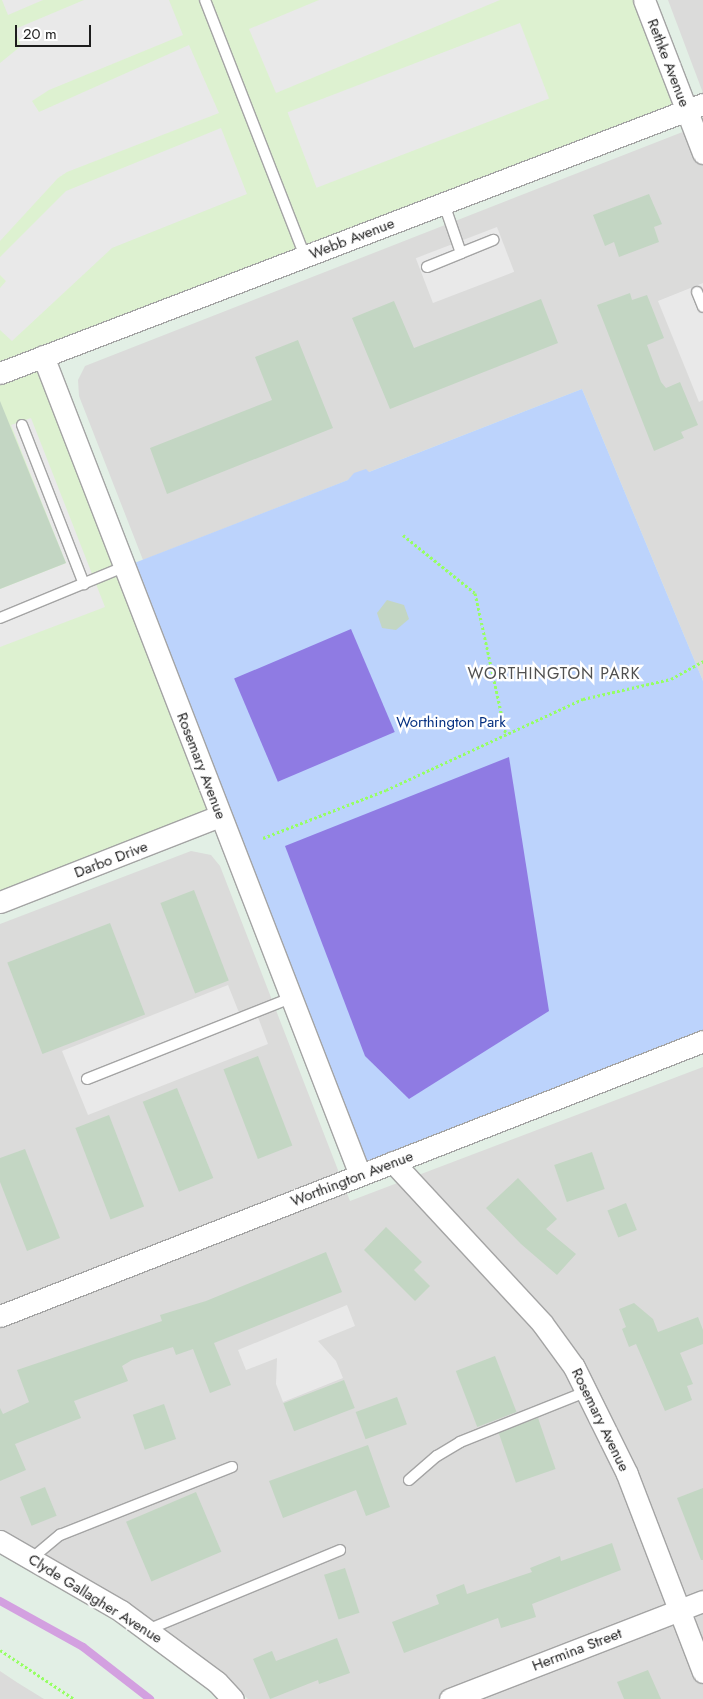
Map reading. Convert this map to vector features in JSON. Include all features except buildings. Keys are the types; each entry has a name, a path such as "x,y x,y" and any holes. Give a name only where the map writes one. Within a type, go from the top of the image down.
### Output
{"street":[{"name":"Rethke Avenue","path":"644,0 695,107 703,153"},
{"name":"Webb Avenue","path":"0,373 695,107"},
{"name":"Rosemary Avenue","path":"43,356 360,1176"},
{"name":"Darbo Drive","path":"0,902 220,816"},
{"name":"Worthington Avenue","path":"0,1316 703,1041"},
{"name":"Rosemary Avenue","path":"393,1162 542,1324 588,1392 627,1474 703,1672"},
{"name":"Clyde Gallagher Avenue","path":"0,1541 147,1630 217,1682 233,1699"},
{"name":"Hermina Street","path":"450,1699 703,1601"}],"lane":[{"path":"205,0 305,257"},
{"path":"444,204 461,253"},
{"path":"427,267 494,240"},
{"path":"697,292 703,307"},
{"path":"22,425 84,584"},
{"path":"0,618 124,568"},
{"path":"87,1079 291,998"},
{"path":"409,1480 436,1456 460,1442 588,1392"},
{"path":"31,1559 60,1535 232,1467"},
{"path":"147,1630 340,1550"}],"path":[{"path":"403,535 475,593 506,735"},
{"path":"262,838 386,790 583,699 671,679 703,661"},
{"path":"0,1650 74,1699"}],"shaded area":[{"path":"0,0 644,0 686,111 43,356 220,816 0,902"},
{"path":"2,0 43,0 8,15"},
{"path":"84,0 169,0 183,35 49,90 32,101 39,112 189,45 219,113 67,172 58,178 0,241 0,63 21,46 15,29"},
{"path":"319,0 500,0 276,93 249,29"},
{"path":"668,0 703,0 703,93"},
{"path":"520,23 549,99 317,188 288,112"},
{"path":"703,124 703,681 582,389 143,560 79,396 78,380 85,366"},
{"path":"221,128 247,194 112,248 12,341 0,330 0,288 6,281 0,275 0,257 66,191"},
{"path":"497,227 514,272 433,303 416,258"},
{"path":"703,283 703,400 699,402 658,301"},
{"path":"31,418 105,607 0,647 0,589 66,563 11,425"},
{"path":"351,629 395,732 278,782 234,679"},
{"path":"509,757 549,1011 409,1099 365,1056 285,846"},
{"path":"191,851 211,855 220,866 350,1201 703,1067 703,1699 248,1699 204,1659 104,1589 0,1531 0,924"},
{"path":"228,985 240,1015 255,1009 268,1044 88,1115 62,1051"},
{"path":"347,1305 355,1326 318,1341 336,1361 343,1378 283,1402 276,1384 277,1358 246,1370 238,1350"},
{"path":"0,1671 18,1683 44,1699 0,1699"}],"green space":[{"name":"Worthington Park","path":"582,389 703,681 703,1041 360,1175 124,567 348,480 354,473 366,469 369,472"}],"waterway":[{"path":"0,1601 83,1647 150,1699"}],"district":[{"name":"WORTHINGTON PARK","path":"554,674"}]}
